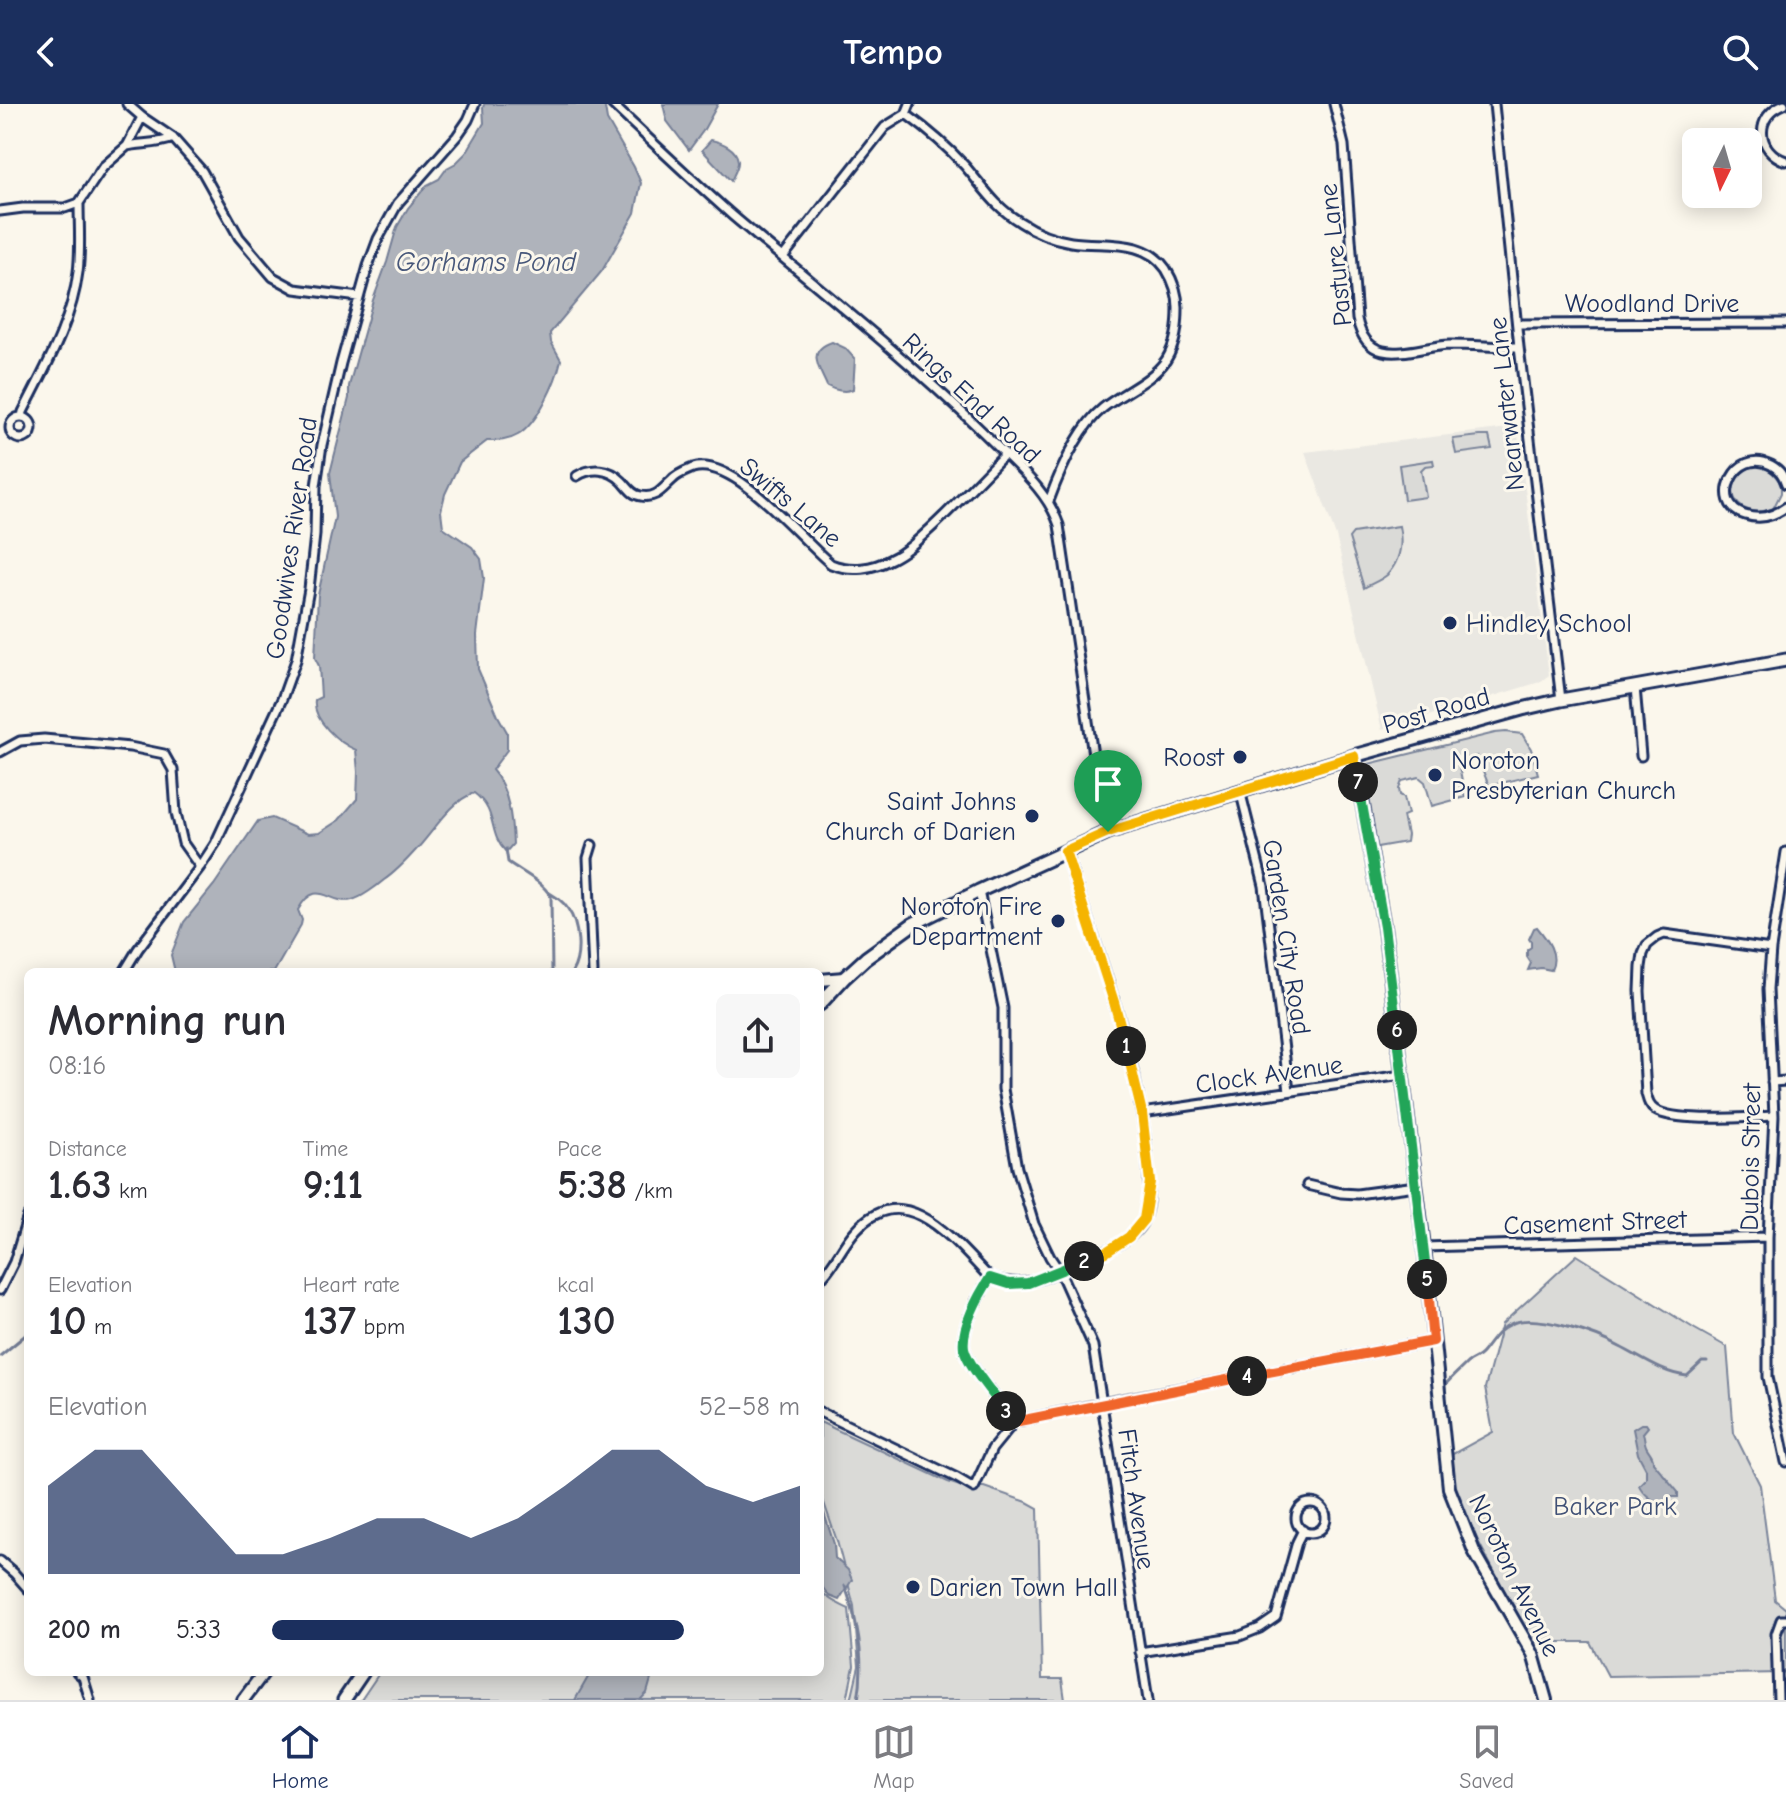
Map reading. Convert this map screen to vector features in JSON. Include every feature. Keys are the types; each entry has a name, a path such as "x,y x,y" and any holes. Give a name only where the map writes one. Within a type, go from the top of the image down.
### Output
{"main road":[{"name":"Post Road","path":"824,1000 879,947 913,924 1108,832 1354,756 1522,709 1786,660"},
{"name":"Noroton Avenue","path":"1354,756 1384,927 1424,1247 1449,1488 1474,1551 1533,1654 1546,1700"},
{"path":"824,980 844,978"},
{"path":"243,1700 261,1676"},
{"path":"344,1700 360,1676"}],"street":[{"path":"127,104 173,138 202,171 239,237 273,277 295,289 359,297"},
{"name":"Goodwives River Road","path":"127,968 200,867 223,827 282,699 296,660 313,555 316,486 322,445 359,297 385,224 414,183 457,136 475,104"},
{"name":"Rings End Road","path":"612,104 679,167 963,412 1049,501 1060,534 1095,769 1108,832"},
{"path":"783,257 885,127 906,114 910,104"},
{"name":"Pasture Lane","path":"1334,104 1344,145 1357,319 1363,337 1376,349 1391,353 1446,345 1519,347"},
{"name":"Nearwater Lane","path":"1494,104 1561,700"},
{"path":"1784,104 1770,113 1762,131 1768,150 1786,161"},
{"path":"906,114 940,139 997,205 1019,221 1038,232 1070,242 1138,248 1160,261 1172,278 1178,295 1177,334 1165,361 1156,372 1105,406 1090,420 1075,444 1049,501"},
{"path":"22,417 58,340 72,299 78,272 79,203 103,167 127,146 142,117"},
{"path":"127,146 173,138"},
{"path":"0,211 65,208 79,203"},
{"name":"Woodland Drive","path":"1518,324 1786,323"},
{"name":"Swifts Lane","path":"577,476 593,469 614,474 635,494 651,497 661,492 676,476 691,469 708,466 719,469 734,476 756,494 831,564 856,569 879,565 905,551 950,511 1005,454"},
{"path":"1786,484 1780,471 1768,463 1756,461 1744,464 1736,471 1728,490 1733,509 1750,517 1761,518 1786,507"},
{"path":"1635,687 1641,756"},
{"path":"0,752 20,741 44,739 130,747 164,754 173,770 176,813 183,843 200,867"},
{"name":"Garden City Road","path":"1240,790 1264,886 1289,1091"},
{"path":"592,845 588,858 593,968"},
{"path":"824,1275 854,1232 870,1216 888,1209 912,1211 941,1227 990,1278 1009,1284 1028,1283 1106,1252 1129,1237 1144,1219 1150,1182 1142,1113 1114,1002 1065,851"},
{"name":"Dubois Street","path":"1786,852 1771,949 1768,1017 1774,1116 1768,1237 1768,1377 1786,1462"},
{"name":"Fitch Avenue","path":"979,891 1003,1008 1003,1089 1017,1168 1034,1224 1060,1272 1093,1346 1148,1700"},
{"path":"1771,949 1672,934 1657,937 1647,945 1643,954 1640,991 1646,1094 1652,1107 1663,1113 1683,1116 1774,1116"},
{"name":"Clock Avenue","path":"1142,1113 1402,1075"},
{"path":"1772,1082 1786,1081"},
{"path":"1307,1185 1357,1194 1416,1186"},
{"path":"0,1290 14,1262 24,1229"},
{"name":"Casement Street","path":"1424,1247 1768,1237"},
{"path":"990,1278 979,1294 965,1333 964,1350 1014,1422"},
{"path":"824,1414 974,1488 992,1449 1014,1422 1433,1341"},
{"path":"1307,1503 1318,1505 1325,1514 1323,1525 1314,1532 1303,1530 1296,1521 1298,1510 1307,1503"},
{"path":"1140,1652 1240,1636 1276,1617 1303,1530"},
{"path":"0,1561 24,1584"},
{"path":"1778,1700 1776,1634 1781,1620 1786,1620"},
{"path":"82,1676 90,1700"}],"shaded area":[{"name":"Hindley School","path":"1517,427 1549,675 1540,682 1382,730 1336,536 1305,452"}],"green space":[{"path":"1489,436 1492,449 1456,454 1453,439"},
{"path":"1433,460 1434,465 1421,470 1426,497 1404,500 1399,465"},
{"path":"1755,465 1771,472 1781,484 1781,493 1773,509 1748,510 1734,498 1736,480"},
{"path":"1399,526 1401,539 1395,564 1387,575 1364,588 1349,538 1353,533"},
{"path":"1506,732 1522,734 1531,749 1538,774 1489,786 1477,756 1458,761 1465,797 1432,806 1425,782 1419,777 1402,781 1400,795 1404,797 1408,814 1403,816 1406,842 1377,847 1364,765"},
{"name":"Baker Park","path":"1577,1255 1727,1347 1734,1433 1760,1485 1775,1600 1786,1609 1786,1670 1783,1673 1608,1676 1590,1642 1532,1642 1478,1541 1458,1498 1449,1456 1493,1432 1485,1388 1502,1324"},
{"path":"824,1424 948,1482 963,1487 984,1487 1038,1508 1042,1679 1062,1679 1065,1700 851,1700 859,1666 854,1606 824,1503"},
{"path":"824,1594 849,1609 854,1666 847,1700 361,1700 377,1676 824,1676"}],"water":[{"name":"Gorhams Pond","path":"484,104 602,104 607,120 641,183 635,213 602,271 550,333 551,342 561,360 539,412 518,435 507,440 487,441 460,462 445,494 441,511 443,527 472,547 481,559 484,578 477,635 478,669 507,732 507,750 492,770 506,795 513,844 506,852 500,845 487,808 474,793 450,810 397,870 364,894 344,901 318,893 305,900 298,910 301,925 276,968 174,968 171,955 184,922 258,821 272,818 308,834 319,833 339,820 357,799 356,750 328,730 315,708 315,700 321,697 319,666 315,658 318,595 335,517 330,473 349,398 349,386 397,227 427,185 439,179 466,153 484,123"},
{"path":"663,104 718,104 689,150 667,121"},
{"path":"711,140 728,146 737,156 738,166 731,181 702,150"},
{"path":"832,342 845,348 855,359 853,389 843,391 827,386 821,373 817,355 819,350"},
{"path":"1537,927 1553,953 1551,970 1528,970 1531,963 1527,957 1527,950 1531,947 1529,939"},
{"path":"1641,1424 1648,1427 1643,1433 1653,1462 1678,1492 1678,1497 1672,1497 1664,1506 1649,1497 1639,1485 1646,1478 1646,1469 1638,1454 1633,1429"},
{"path":"824,1513 835,1558 848,1570 852,1580 839,1600 829,1596 824,1589"},
{"path":"589,1676 652,1676 647,1693 640,1700 575,1700"}],"waterway":[{"path":"506,849 508,862 537,881 551,897 552,968"},
{"path":"548,892 566,906 575,923 578,949 574,968"},
{"path":"1445,1385 1480,1355 1503,1329 1524,1321 1552,1323 1583,1331 1678,1374 1687,1376 1702,1362 1707,1362"},
{"path":"0,1356 24,1336"},
{"path":"845,1586 859,1643 861,1672 858,1700"}],"place":[{"name":"Hindley School","path":"1450,623"},
{"name":"Roost","path":"1240,757"},
{"name":"Noroton Presbyterian Church","path":"1435,775"},
{"name":"Saint Johns Church of Darien","path":"1032,816"},
{"name":"Noroton Fire Department","path":"1058,921"},
{"name":"Darien Town Hall","path":"913,1587"}],"route":[{"path":"1354,756 1384,927 1433,1341 1014,1422 977,1372 964,1350 965,1333 979,1294 990,1278 1009,1284 1028,1283 1060,1272 1106,1252 1129,1237 1144,1219 1150,1182 1142,1113 1114,1002 1065,851 1108,832 1354,756"}]}
